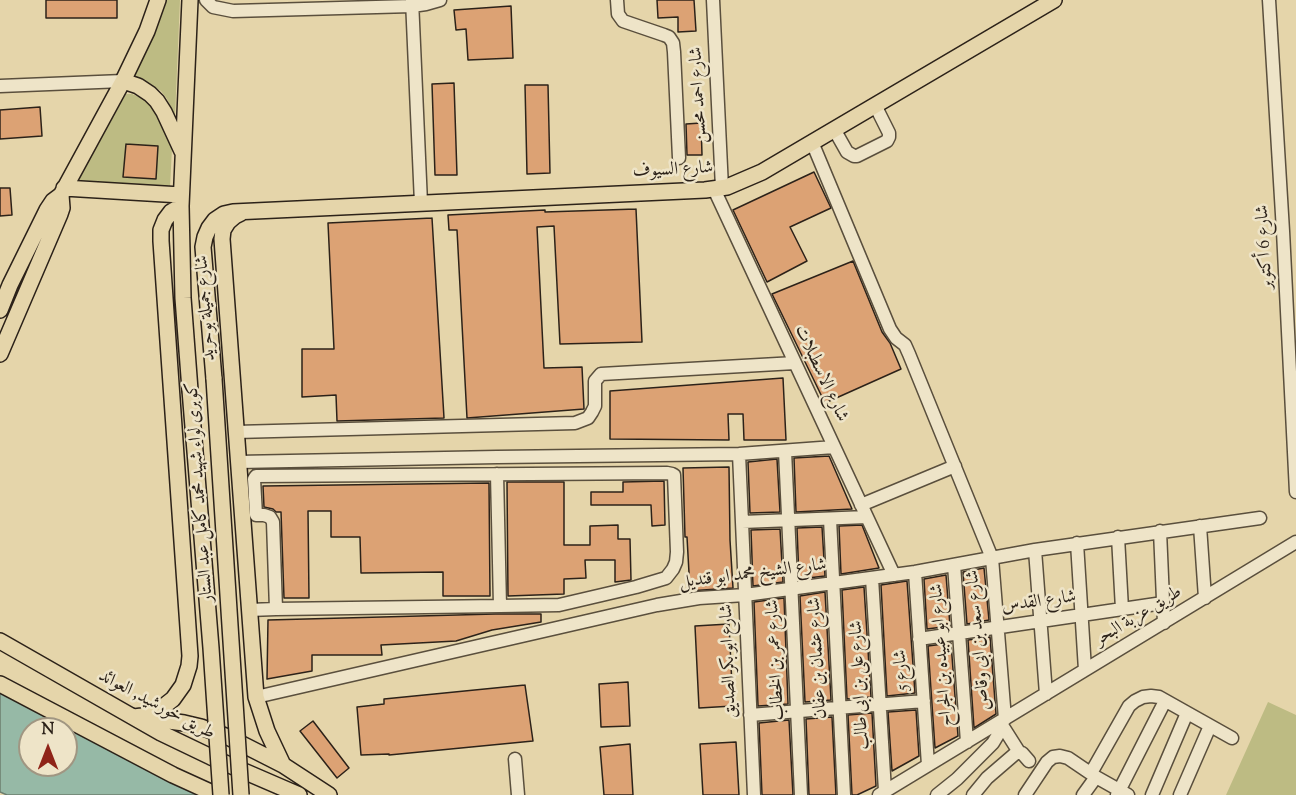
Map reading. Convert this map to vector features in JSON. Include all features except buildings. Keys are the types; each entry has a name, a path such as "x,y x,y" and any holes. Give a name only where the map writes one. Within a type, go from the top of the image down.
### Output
{"main road":[{"path":"0,310 5,285 47,210 62,192 123,81 147,32 158,0"},
{"path":"134,717 151,714 166,705 179,692 189,666 190,656 160,241 165,220 181,200 190,0"},
{"name":"شارع السيوف","path":"244,212 718,188 740,182 762,172 1054,0"},
{"path":"123,81 138,86 157,101 183,154"},
{"path":"62,192 181,200"},
{"path":"0,354 60,214 62,192"},
{"name":"كوبرى لواء شهيد محمد كامل عبد الستار","path":"181,200 183,298 212,648 219,795"},
{"name":"كوبرى لواء شهيد محمد كامل عبد الستار","path":"241,795 214,379 203,247 209,228 215,220 224,214 244,212"},
{"name":"شارع جميلة بوحريد","path":"244,212 228,222 222,239 238,462 256,697 267,730 284,765"},
{"name":"طريق خورشيد, العوائد","path":"0,641 161,733 299,795"},
{"path":"0,673 7,688 173,775 219,795"},
{"path":"134,717 168,719 201,727 245,745 284,765 329,795"}],"street":[{"path":"206,0 218,8 426,4 440,0"},
{"path":"617,0 618,14 623,21 664,35 671,40 674,52 679,158"},
{"name":"شارع احمد محسن","path":"713,0 718,188"},
{"name":"شارع 6 أكتوبر","path":"1269,0 1290,231 1296,492"},
{"path":"412,3 421,203"},
{"path":"0,86 123,81"},
{"path":"834,129 847,152 854,156 887,141 889,133 875,105"},
{"name":"شارع سعد بن ابى وقاص","path":"812,142 890,328 896,338 905,345 909,354 992,558 1003,720"},
{"name":"شارع الاسطبلات","path":"718,188 795,363 894,575"},
{"path":"236,432 575,423 588,418 592,412 595,406 595,381 601,374 795,363"},
{"path":"238,462 739,454 834,447"},
{"name":"شارع عمر بن الخطاب","path":"785,451 801,795"},
{"name":"شارع ابو بكر الصديق","path":"739,454 754,795"},
{"path":"861,505 954,466"},
{"path":"497,474 500,606"},
{"path":"249,610 559,605 666,578 676,562 677,552 675,478 672,474 256,476 254,479 256,515 270,517 273,522 276,609"},
{"path":"742,522 867,517"},
{"name":"شارع الشيخ محمد ابو قنديل","path":"256,697 657,605 915,572 1035,549 1260,518"},
{"name":"شارع عثمان بن عفان","path":"830,519 844,795"},
{"path":"1200,526 1205,598"},
{"path":"1160,531 1164,623"},
{"path":"1118,537 1122,609"},
{"name":"طريق عزبة البحر","path":"882,793 1296,542"},
{"path":"1077,543 1085,670"},
{"path":"1035,549 1046,694"},
{"name":"شارع ابو عبيده بن الجراح","path":"954,566 967,742"},
{"name":"شارع 5","path":"915,572 928,765"},
{"name":"شارع على بن ابى طالب","path":"872,578 880,705 882,793"},
{"name":"شارع القدس","path":"919,639 1163,603"},
{"path":"1083,795 1129,706 1135,701 1151,696 1159,697 1232,738"},
{"path":"750,715 924,701"},
{"path":"1025,795 1047,762 1053,757 1060,756 1068,758 1122,794 1165,701"},
{"path":"1152,795 1187,713"},
{"path":"1003,720 1019,752 1029,761"},
{"path":"937,795 957,779 993,743 1003,720"},
{"path":"1180,795 1210,726"},
{"path":"973,795 987,778 1019,752"},
{"path":"515,759 518,795"}],"shaded area":[{"path":"166,0 180,0 175,117 161,91 140,79 130,78 159,20"},
{"path":"126,94 146,100 164,126 172,148 170,188 78,181"},
{"path":"0,691 50,717 18,717 18,777 78,777 78,731 202,795 7,795 0,792"},
{"path":"1268,702 1296,715 1296,795 1226,795"}]}
